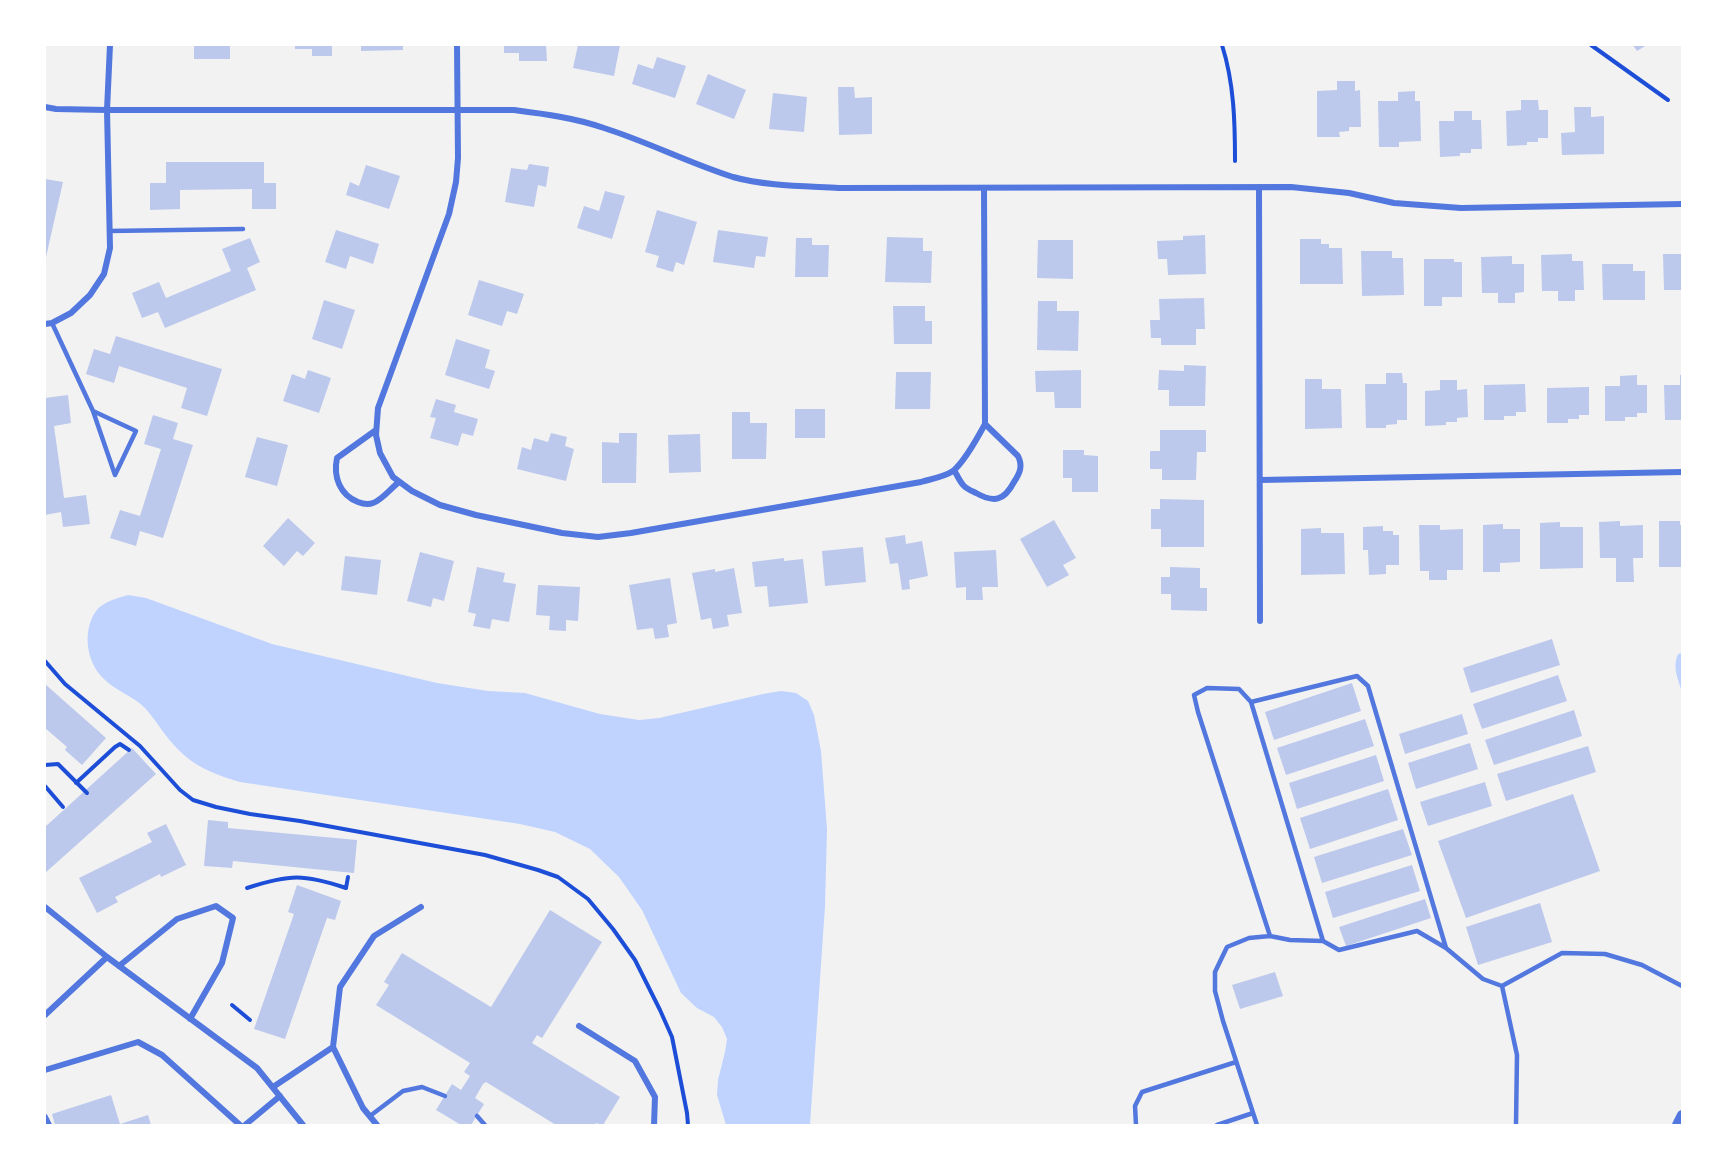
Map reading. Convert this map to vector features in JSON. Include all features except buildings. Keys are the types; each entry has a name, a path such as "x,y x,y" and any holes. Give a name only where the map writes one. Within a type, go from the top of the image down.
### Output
{"street":[{"path":"49,323 71,313 90,295 104,274 110,248 107,110 110,45"},
{"path":"457,45 457,174 449,214 378,408 376,430 380,453 393,477 412,491 440,505 476,515 562,533 598,537 921,482 950,473 976,440 985,424 984,188"},
{"path":"45,107 107,110 514,110 564,116 644,142 736,177 784,185 839,188 1259,187 1321,189 1394,203 1461,208 1682,204"},
{"path":"1259,187 1260,621"},
{"path":"954,470 964,487 989,499 1007,494 1021,468 1020,461 1018,456 985,424"},
{"path":"376,430 337,459 338,484 346,495 366,504 374,503 399,482"},
{"path":"1260,480 1682,472"},
{"path":"119,966 177,919 216,906 233,918 222,963 190,1018"},
{"path":"45,907 107,957 258,1068 303,1125"},
{"path":"377,1125 363,1108 333,1047 340,987 374,936 421,907"},
{"path":"45,1015 107,957"},
{"path":"579,1026 635,1061 655,1096 654,1125"},
{"path":"45,1071 138,1042 162,1055 240,1125"},
{"path":"273,1087 333,1047"},
{"path":"245,1125 280,1096"},
{"path":"1677,1125 1682,1115"},
{"path":"45,1116 49,1125"}],"lane":[{"path":"110,231 243,229"},
{"path":"49,323 93,411 115,475 136,431 93,411"},
{"path":"1251,702 1357,676 1368,686 1446,948"},
{"path":"1270,936 1194,695 1208,688 1239,689 1251,702 1323,940"},
{"path":"1257,1125 1215,991 1215,972 1227,947 1249,938 1270,936 1290,940 1323,940 1339,950 1417,932 1446,948 1483,979 1502,986 1562,953 1605,954 1642,965 1682,986"},
{"path":"1502,986 1517,1055 1516,1125"},
{"path":"1136,1125 1135,1106 1142,1092 1236,1062"},
{"path":"370,1116 403,1092 422,1087 445,1096"},
{"path":"1217,1125 1253,1113"},
{"path":"477,1116 485,1125"}],"path":[{"path":"1222,45 1234,102 1235,161"},
{"path":"1591,45 1668,100"},
{"path":"45,661 65,684 140,746 192,800 250,814 485,855 558,877 588,899 635,960 672,1037 688,1125"},
{"path":"76,783 115,747 120,744 129,750"},
{"path":"45,765 58,764 87,793"},
{"path":"45,786 63,807"},
{"path":"247,888 288,877 318,879 346,888 348,877"},
{"path":"232,1005 250,1020"}],"water":[{"path":"128,595 146,598 272,644 437,683 488,691 525,693 600,714 639,720 659,718 781,691 796,693 808,701 814,715 821,751 827,829 825,906 810,1125 726,1125 717,1095 727,1039 722,1027 714,1017 697,1008 681,993 642,910 619,877 590,849 555,832 520,824 240,782 195,764 169,740 145,708 104,679 93,664 88,637 96,611 106,603"},
{"path":"1682,653 1682,692 1676,673 1676,659 1678,654"}]}
